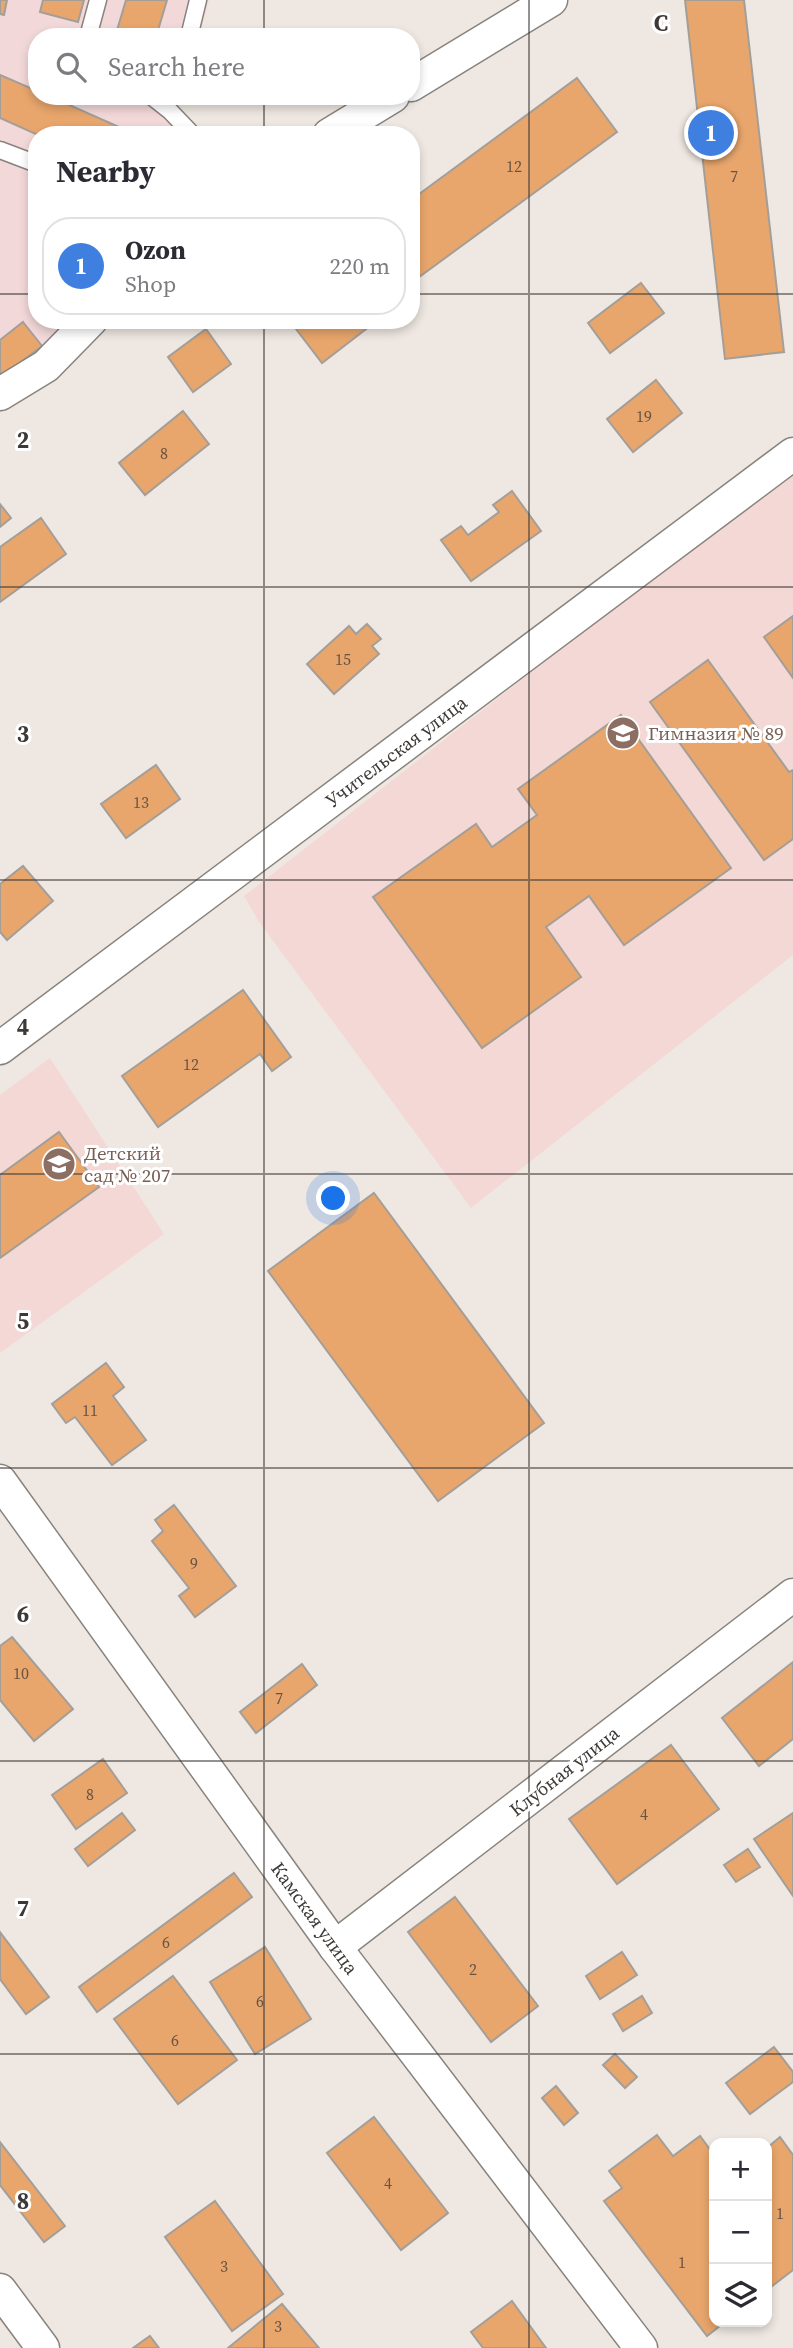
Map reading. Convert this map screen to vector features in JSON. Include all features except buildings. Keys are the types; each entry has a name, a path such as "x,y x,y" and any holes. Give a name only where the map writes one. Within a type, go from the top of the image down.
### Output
{"street":[{"path":"420,80 551,0"},
{"path":"344,126 378,105"},
{"path":"0,394 46,366 82,329"},
{"name":"Учительская улица","path":"0,1048 793,454"},
{"name":"Камская улица","path":"0,1481 335,1947 641,2348"},
{"name":"Клубная улица","path":"335,1947 793,1595"},
{"path":"0,2290 43,2348"}],"lane":[{"path":"90,28 98,0"},
{"path":"191,28 198,0"},
{"path":"173,105 187,126"},
{"path":"0,150 28,161"}],"shaded area":[{"path":"0,0 209,0 201,28 28,28 28,105 181,105 176,126 28,126 28,329 68,329 0,385"},
{"name":"Гимназия № 89","path":"793,474 793,955 471,1208 259,922 244,896 662,570"},
{"name":"Детский сад № 207","path":"50,1058 164,1234 0,1353 0,1095"}],"place":[{"name":"Ozon","path":"711,133"},
{"name":"Гимназия № 89","path":"623,733"},
{"name":"Детский сад № 207","path":"59,1164"}]}
